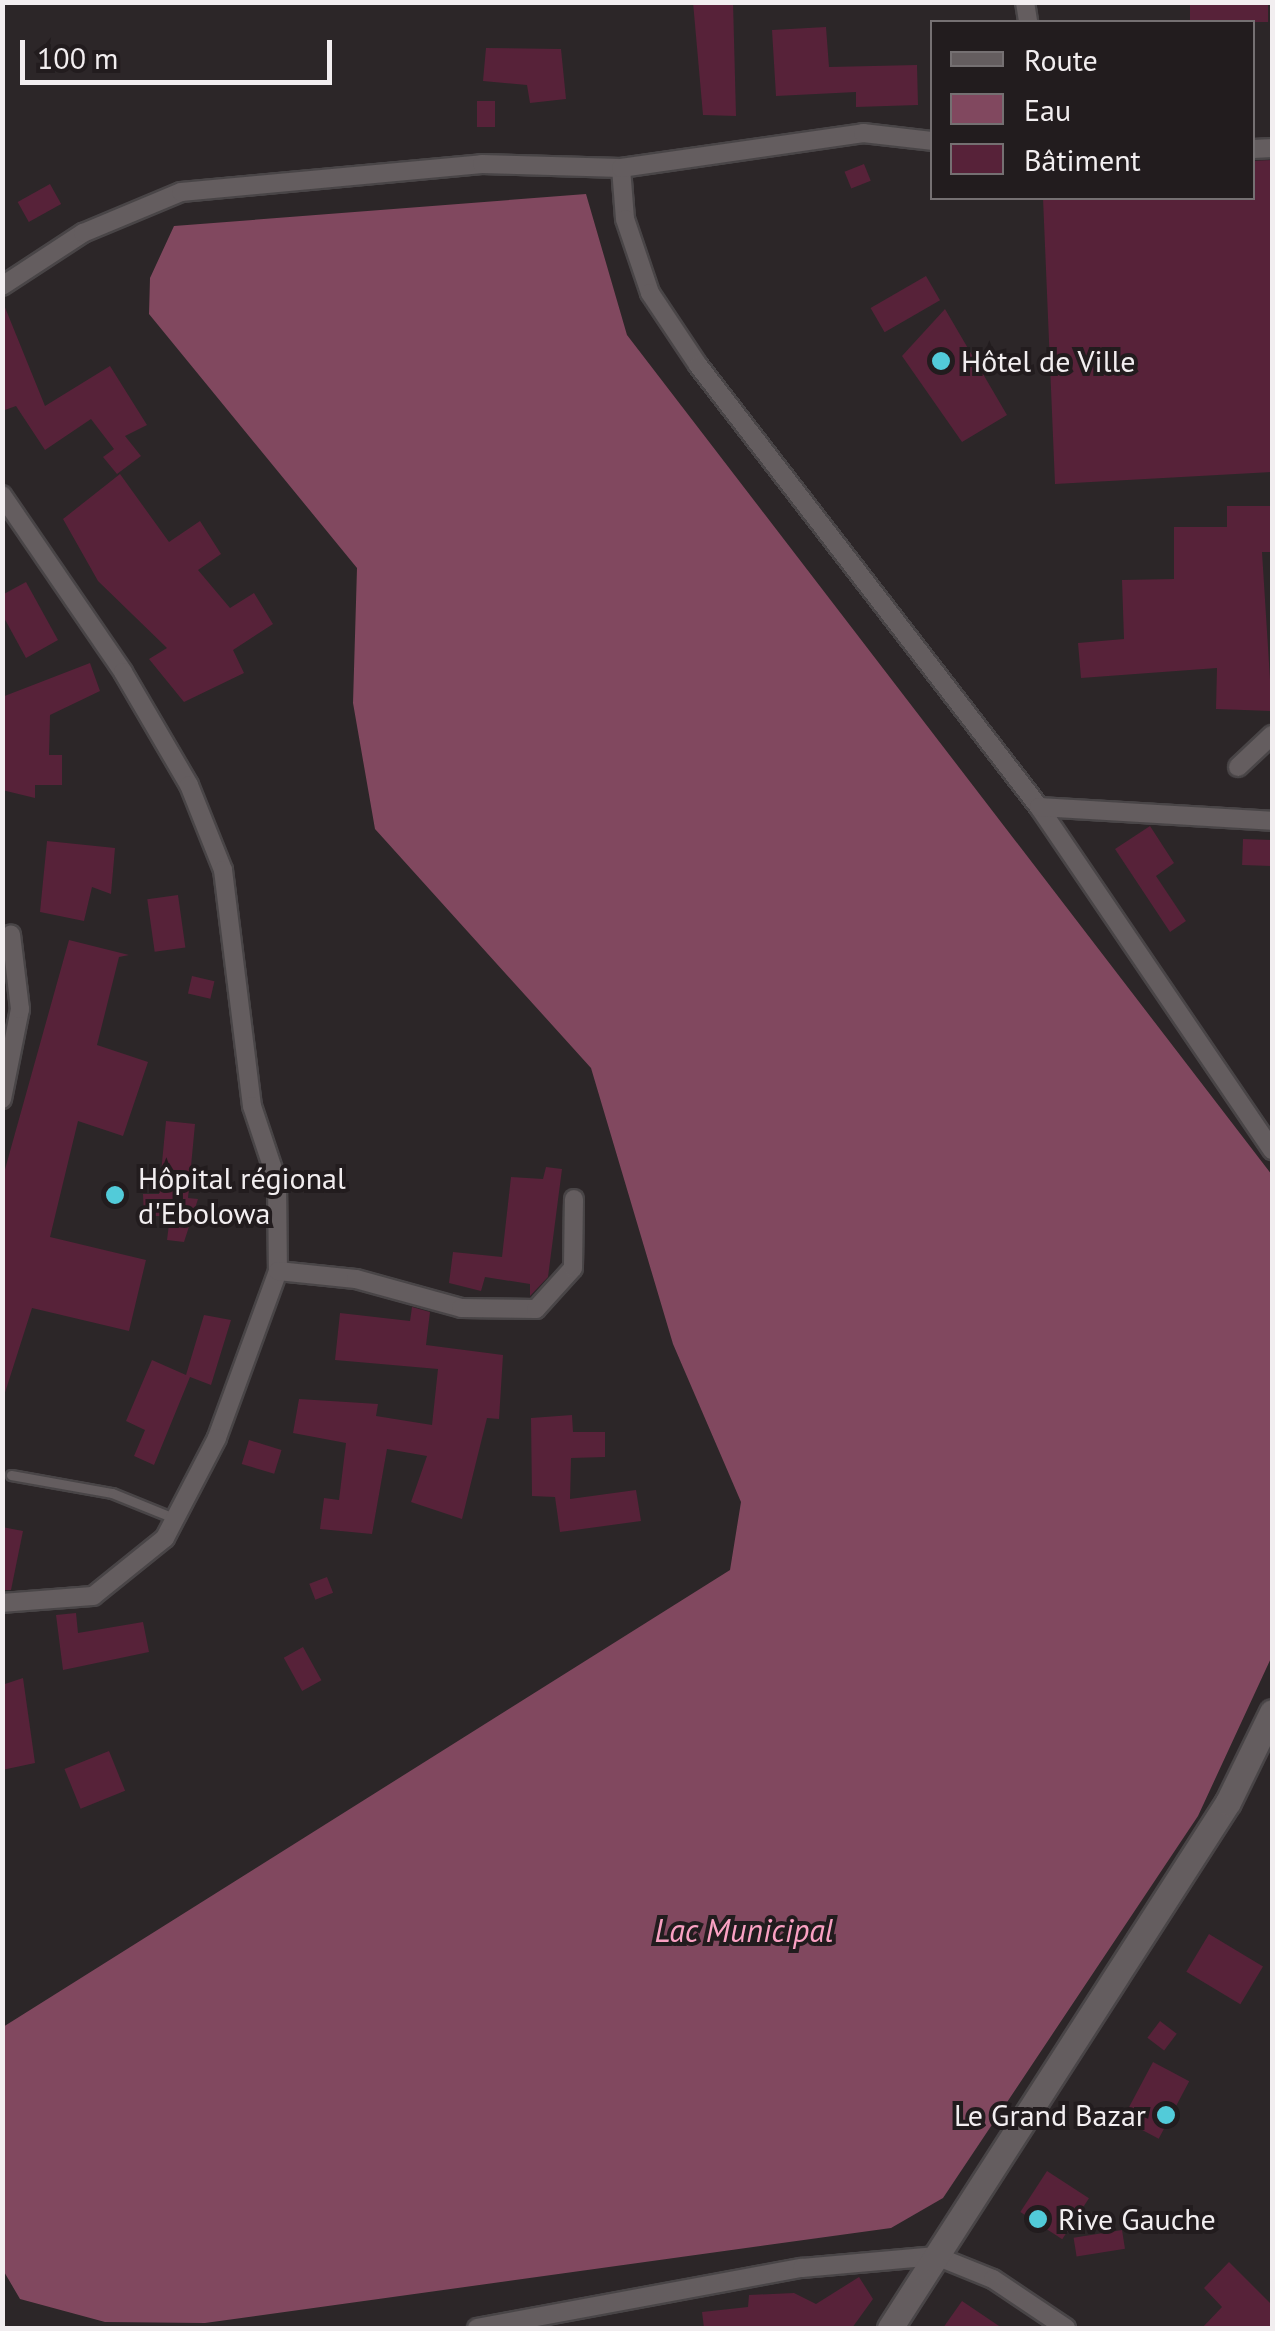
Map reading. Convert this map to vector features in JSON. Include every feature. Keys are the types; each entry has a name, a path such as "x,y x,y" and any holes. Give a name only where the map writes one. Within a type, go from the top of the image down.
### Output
{"street":[{"path":"2,286 83,233 181,192 482,164 621,168 863,133 930,140"},
{"path":"621,168 626,219 669,322 1039,808 1272,1150"},
{"path":"2,496 124,672 189,785 223,870 252,1106 276,1181 278,1271 176,1520 131,1573 93,1596 2,1603"},
{"path":"1238,768 1272,735"},
{"path":"1039,808 1272,821"},
{"path":"2,1099 20,1009 12,935"},
{"path":"278,1271 356,1279 460,1308 536,1309 573,1268 574,1199"},
{"path":"890,2328 1228,1802 1272,1712"},
{"path":"476,2328 515,2325 802,2268 936,2256 992,2279 1066,2328"}],"lane":[{"path":"11,1474 112,1493 176,1520"}],"water":[{"name":"Lac Municipal","path":"586,194 627,335 1272,1175 1272,1656 1198,1816 943,2198 891,2228 205,2323 105,2322 20,2299 3,2270 3,2027 730,1570 741,1502 673,1344 591,1068 375,829 353,703 357,568 149,314 150,278 174,226"}],"building":[{"path":"693,2 733,2 736,116 703,115"},
{"path":"1190,2 1268,2 1268,22 1190,20"},
{"path":"826,27 829,67 917,65 918,105 856,107 856,92 776,96 772,30"},
{"path":"486,48 561,49 566,99 530,103 527,85 483,81"},
{"path":"477,101 495,101 495,127 477,127"},
{"path":"1272,160 1272,472 1055,484 1043,200 1255,200 1255,161"},
{"path":"864,164 871,181 851,189 845,172"},
{"path":"50,184 61,204 29,222 18,202"},
{"path":"926,276 940,300 885,332 871,308"},
{"path":"2,300 45,406 110,366 147,425 125,436 141,456 117,474 103,457 114,449 91,419 45,450 16,406 2,411"},
{"name":"Hôtel de Ville","path":"945,309 1007,415 962,442 902,356"},
{"path":"120,474 169,542 200,521 221,554 198,570 230,608 254,593 273,624 233,650 244,673 184,702 149,659 167,648 98,581 63,519"},
{"path":"1227,506 1272,506 1272,552 1262,552 1272,711 1216,709 1217,668 1081,678 1078,643 1124,639 1122,580 1174,579 1174,527 1227,527"},
{"path":"26,582 58,640 26,658 2,614 2,595"},
{"path":"90,663 100,691 50,715 49,755 62,755 62,785 35,785 35,798 2,790 2,697"},
{"path":"1150,826 1174,863 1156,876 1186,921 1170,932 1115,849"},
{"path":"1243,839 1272,840 1271,866 1242,865"},
{"path":"47,841 115,848 111,894 92,887 84,921 40,912"},
{"path":"178,895 185,947 155,952 147,899"},
{"path":"69,940 129,955 119,957 97,1045 148,1062 123,1136 78,1121 50,1237 146,1260 129,1331 32,1308 2,1402 2,1180"},
{"path":"192,976 214,981 210,999 188,994"},
{"path":"166,1121 195,1124 188,1198 198,1199 184,1242 167,1240 170,1216 144,1216 143,1194 159,1194"},
{"path":"546,1167 562,1169 548,1277 530,1296 530,1284 485,1277 481,1291 449,1283 453,1252 502,1257 511,1177 543,1179"},
{"path":"412,1307 430,1312 426,1345 503,1355 499,1419 487,1418 462,1519 411,1502 427,1456 387,1449 372,1534 320,1529 324,1498 339,1500 346,1443 293,1433 299,1399 378,1404 376,1416 432,1425 438,1369 335,1360 340,1313 410,1321"},
{"path":"204,1315 231,1320 211,1385 190,1377 154,1465 134,1456 145,1430 126,1421 152,1360 186,1375"},
{"path":"572,1415 573,1432 605,1432 605,1457 571,1458 570,1499 636,1490 641,1521 560,1532 555,1497 532,1496 531,1418"},
{"path":"249,1440 282,1450 274,1474 242,1464"},
{"path":"2,1527 23,1531 11,1590 2,1590"},
{"path":"327,1577 333,1593 315,1600 309,1584"},
{"path":"76,1613 78,1633 143,1622 149,1652 63,1670 56,1615"},
{"path":"303,1647 321,1680 302,1691 284,1658"},
{"path":"23,1678 35,1763 2,1770 2,1685"},
{"path":"109,1751 125,1791 81,1809 64,1769"},
{"path":"1209,1934 1263,1966 1240,2004 1186,1972"},
{"path":"1160,2021 1177,2034 1164,2050 1147,2038"},
{"path":"1153,2062 1189,2081 1159,2139 1122,2119"},
{"path":"1047,2171 1089,2198 1062,2239 1020,2212"},
{"path":"1122,2230 1125,2249 1077,2256 1074,2238"},
{"path":"1229,2262 1272,2305 1272,2328 1202,2328 1222,2307 1204,2288"},
{"path":"859,2277 873,2299 852,2328 704,2328 702,2312 748,2307 749,2295 794,2293 816,2304"},
{"path":"962,2301 1002,2328 943,2328"}],"place":[{"name":"Hôtel de Ville","path":"941,361"},
{"name":"Hôpital régional d'Ebolowa","path":"115,1195"},
{"name":"Le Grand Bazar","path":"1166,2115"},
{"name":"Rive Gauche","path":"1038,2219"}]}
